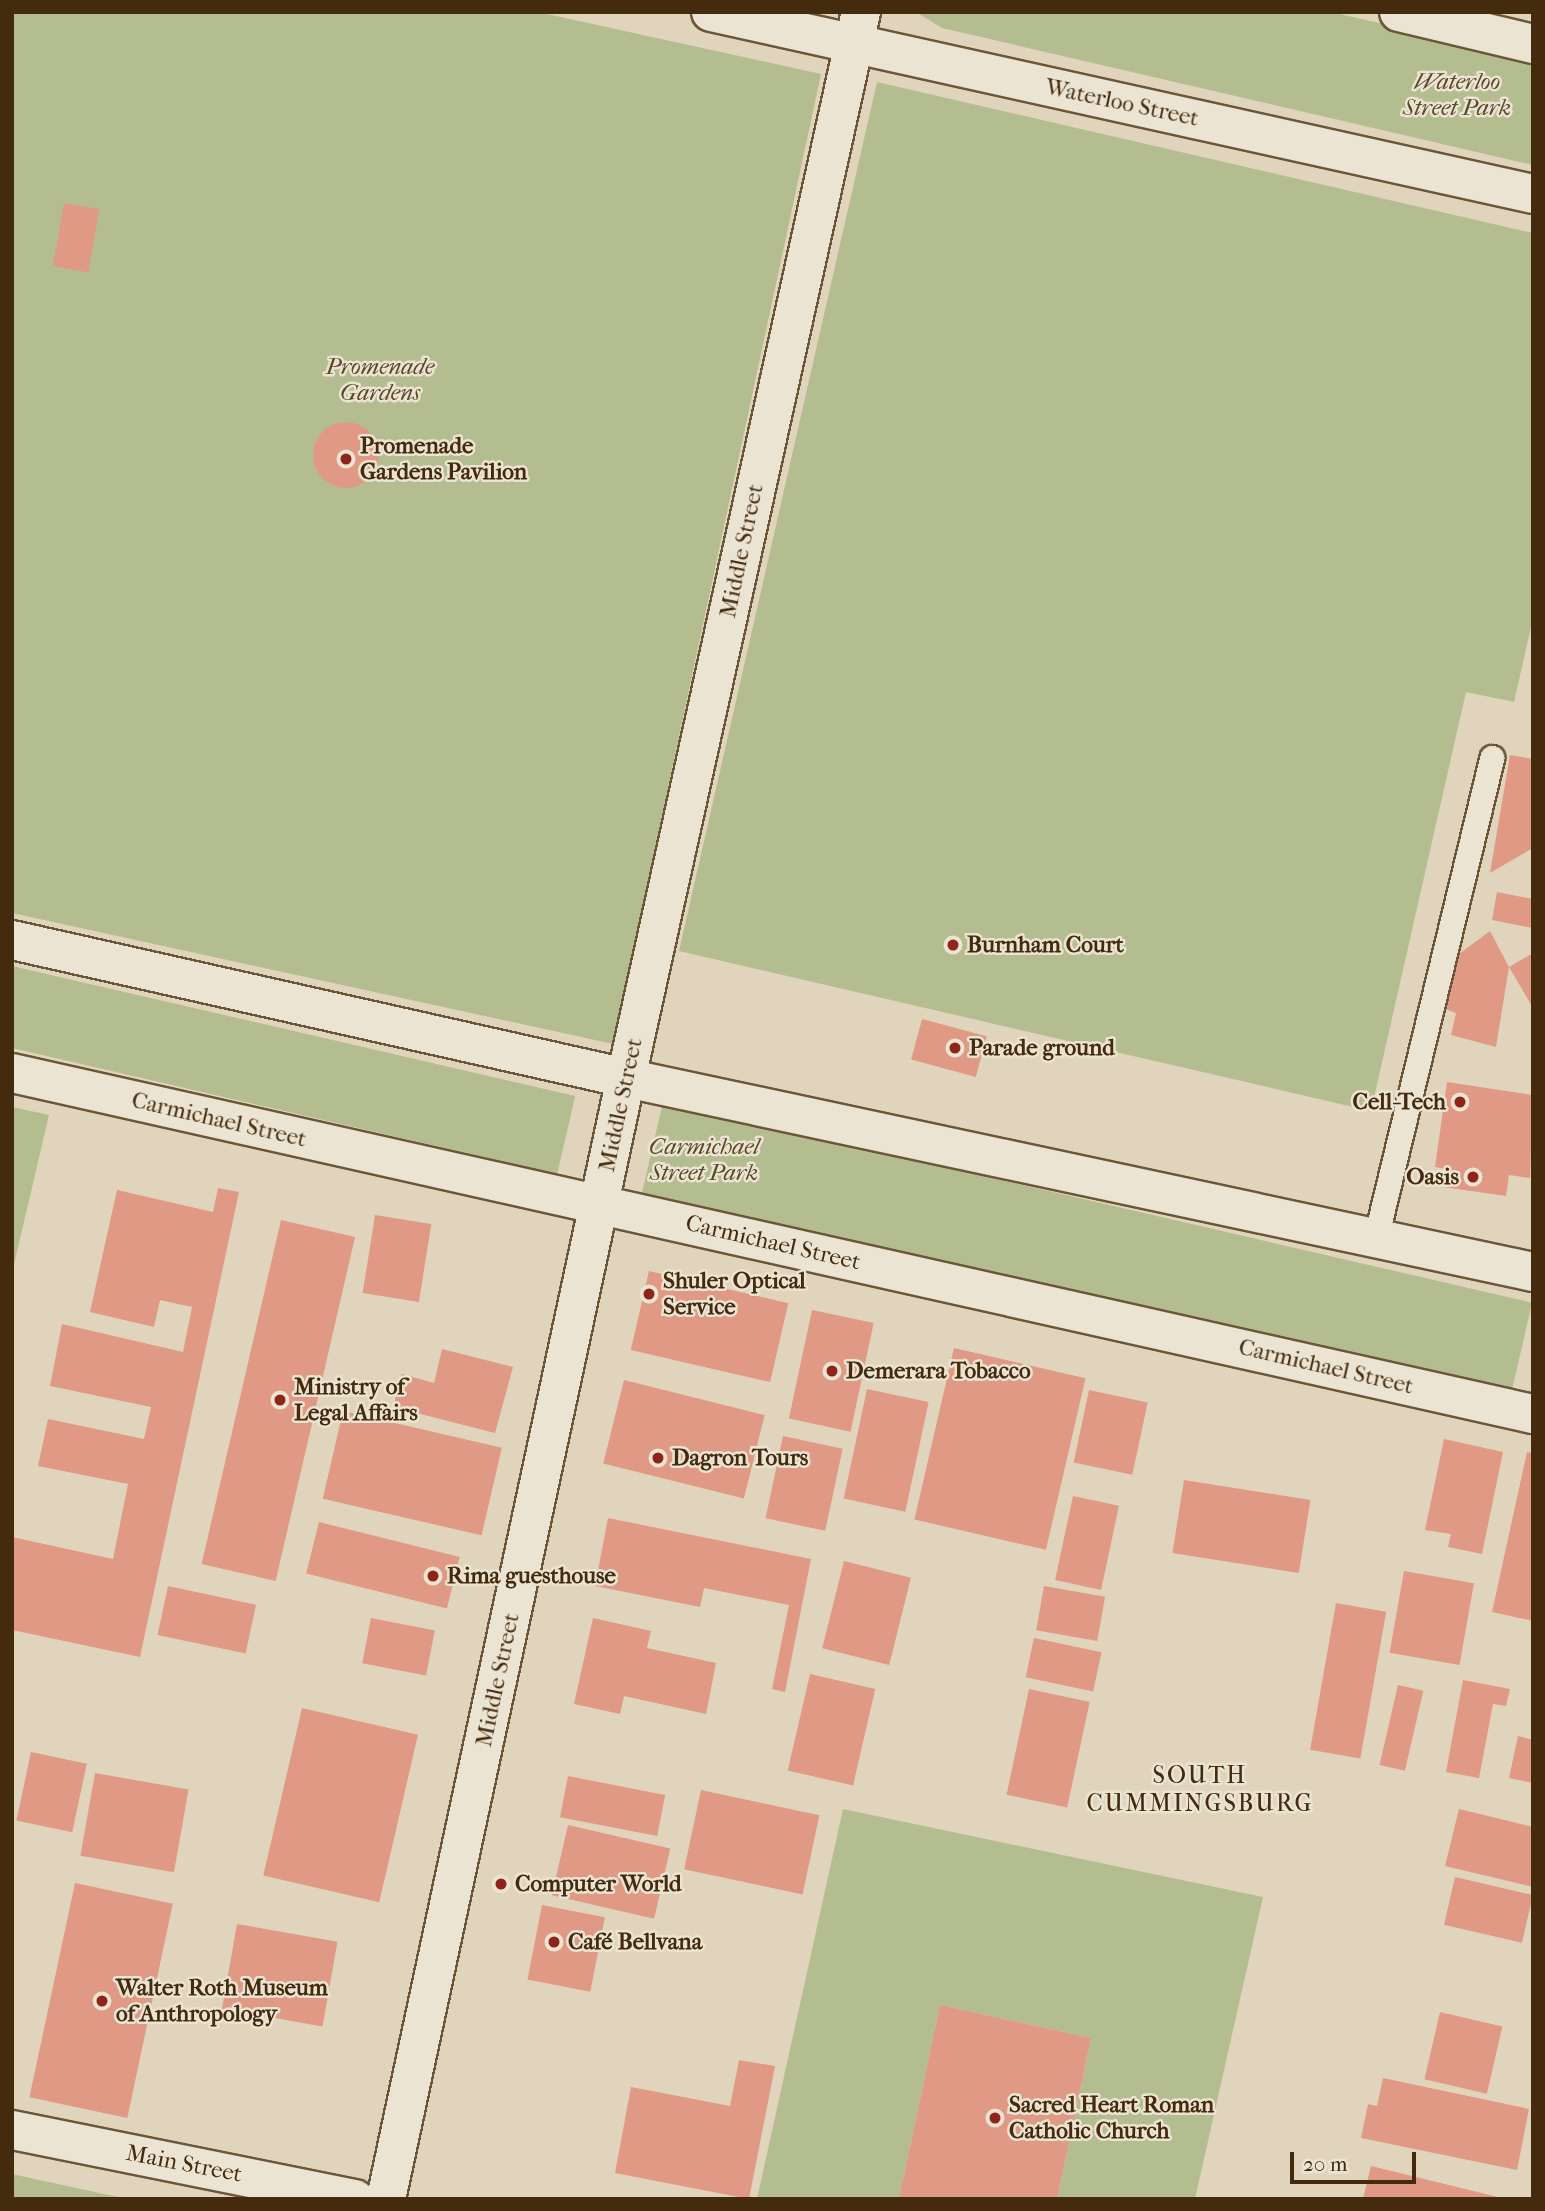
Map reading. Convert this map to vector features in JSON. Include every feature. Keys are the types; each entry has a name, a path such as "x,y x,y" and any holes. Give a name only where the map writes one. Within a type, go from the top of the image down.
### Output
{"street":[{"name":"Waterloo Street","path":"711,12 858,28 1533,194"},
{"path":"1399,12 1533,44"},
{"name":"Middle Street","path":"387,2199 626,1078 858,28"},
{"path":"12,940 626,1078 1533,1272"},
{"name":"Carmichael Street","path":"12,1073 1533,1414"},
{"name":"Main Street","path":"12,2130 355,2199"}],"lane":[{"path":"1376,1239 1492,758"}],"green space":[{"name":"Promenade Gardens","path":"12,12 538,12 821,74 613,1044 12,913"},
{"name":"Waterloo Street Park","path":"916,12 1331,12 1533,58 1533,165 942,28"},
{"path":"877,82 1533,233 1533,618 1514,702 1466,692 1371,1111 679,951"},
{"path":"12,966 575,1096 557,1174 12,1048"},
{"name":"Carmichael Street Park","path":"663,1102 1532,1303 1511,1395 642,1195"},
{"path":"12,1107 49,1115 12,1273"},
{"path":"843,1809 1263,1897 1195,2199 1057,2199 1091,2038 940,2005 899,2199 757,2199"},
{"path":"12,2174 127,2199 12,2199"}],"building":[{"path":"64,203 99,209 88,272 53,266"},
{"name":"Promenade Gardens Pavilion","path":"346,422 359,425 369,432 376,442 379,455 376,468 369,478 359,485 346,488 333,485 323,478 316,468 313,455 316,442 323,432 333,425"},
{"path":"1510,755 1533,759 1533,848 1490,873"},
{"path":"1497,892 1533,899 1533,928 1492,920"},
{"path":"1490,931 1509,967 1496,1047 1451,1035 1456,1013 1445,1009 1459,954"},
{"path":"1533,953 1533,1008 1509,967"},
{"path":"922,1019 987,1036 976,1077 911,1060"},
{"path":"1447,1082 1533,1095 1530,1178 1509,1175 1506,1196 1443,1187 1445,1169 1435,1167"},
{"path":"218,1188 239,1192 140,1657 12,1630 12,1537 113,1559 128,1484 38,1466 48,1419 144,1439 151,1407 50,1386 62,1324 183,1352 192,1307 160,1300 154,1327 90,1312 117,1190 213,1212"},
{"path":"375,1215 431,1224 419,1302 363,1293"},
{"name":"Ministry of Legal Affairs","path":"281,1220 355,1237 276,1581 202,1564"},
{"path":"649,1271 788,1303 770,1382 631,1350"},
{"name":"Demerara Tobacco","path":"812,1310 874,1323 851,1432 789,1419"},
{"path":"954,1348 1086,1378 1046,1550 914,1519"},
{"path":"442,1349 513,1367 495,1433 393,1407 402,1374 434,1383"},
{"path":"624,1380 765,1415 744,1499 603,1463"},
{"path":"867,1389 929,1402 905,1512 844,1499"},
{"path":"1089,1390 1148,1402 1132,1475 1074,1462"},
{"path":"343,1411 502,1448 482,1535 323,1499"},
{"path":"783,1436 843,1449 825,1531 766,1518"},
{"path":"1444,1439 1503,1452 1482,1554 1448,1547 1451,1534 1425,1530"},
{"path":"1527,1452 1533,1453 1533,1621 1492,1612"},
{"path":"1184,1480 1310,1500 1299,1573 1172,1553"},
{"path":"1073,1496 1119,1506 1101,1590 1055,1580"},
{"path":"608,1518 811,1559 785,1692 772,1689 789,1605 704,1588 700,1607 595,1586"},
{"path":"319,1522 460,1557 447,1609 306,1573"},
{"path":"844,1561 911,1578 889,1665 822,1648"},
{"path":"1404,1571 1474,1583 1460,1665 1390,1653"},
{"path":"168,1586 256,1605 246,1654 158,1635"},
{"path":"1044,1586 1105,1597 1097,1641 1036,1630"},
{"path":"1336,1603 1386,1612 1360,1759 1310,1750"},
{"path":"371,1618 435,1630 426,1676 362,1663"},
{"path":"593,1618 651,1631 647,1648 716,1663 706,1714 624,1696 620,1714 574,1704"},
{"path":"1034,1638 1101,1652 1093,1691 1026,1677"},
{"path":"810,1674 875,1689 853,1786 788,1770"},
{"path":"1463,1680 1510,1689 1506,1706 1493,1704 1479,1778 1446,1772"},
{"path":"1398,1685 1423,1691 1405,1771 1380,1765"},
{"path":"1029,1689 1090,1702 1067,1808 1007,1795"},
{"path":"302,1708 418,1735 379,1902 263,1876"},
{"path":"1518,1736 1533,1740 1533,1783 1509,1778"},
{"path":"31,1752 87,1764 72,1832 16,1820"},
{"path":"95,1773 189,1789 174,1872 80,1856"},
{"path":"568,1776 665,1795 657,1836 560,1817"},
{"path":"701,1790 819,1815 803,1894 684,1869"},
{"path":"1459,1809 1533,1827 1533,1887 1445,1866"},
{"path":"568,1825 670,1849 654,1919 552,1895"},
{"path":"1455,1877 1533,1895 1522,1943 1444,1925"},
{"name":"Walter Roth Museum of Anthropology","path":"75,1883 173,1904 127,2118 29,2097"},
{"path":"542,1905 605,1917 590,1992 527,1980"},
{"path":"237,1924 337,1942 323,2026 222,2009"},
{"name":"Sacred Heart Roman Catholic Church","path":"940,2005 1091,2038 1057,2199 899,2199"},
{"path":"1440,2012 1502,2026 1487,2094 1424,2079"},
{"path":"739,2060 775,2066 749,2199 615,2173 631,2087 730,2106"},
{"path":"1383,2078 1529,2109 1517,2170 1361,2138 1368,2104 1377,2106"},
{"path":"1371,2166 1502,2198 1502,2199 1363,2199"}],"place":[{"name":"Promenade Gardens Pavilion","path":"346,459"},
{"name":"Burnham Court","path":"953,945"},
{"name":"Parade ground","path":"955,1048"},
{"name":"Cell-Tech","path":"1460,1102"},
{"name":"Oasis","path":"1473,1177"},
{"name":"Shuler Optical Service","path":"649,1294"},
{"name":"Demerara Tobacco","path":"832,1371"},
{"name":"Ministry of Legal Affairs","path":"280,1400"},
{"name":"Dagron Tours","path":"658,1458"},
{"name":"Rima guesthouse","path":"433,1576"},
{"name":"Computer World","path":"501,1884"},
{"name":"Café Bellvana","path":"554,1942"},
{"name":"Walter Roth Museum of Anthropology","path":"102,2001"},
{"name":"Sacred Heart Roman Catholic Church","path":"995,2118"}],"district":[{"name":"SOUTH CUMMINGSBURG","path":"1200,1790"}]}
